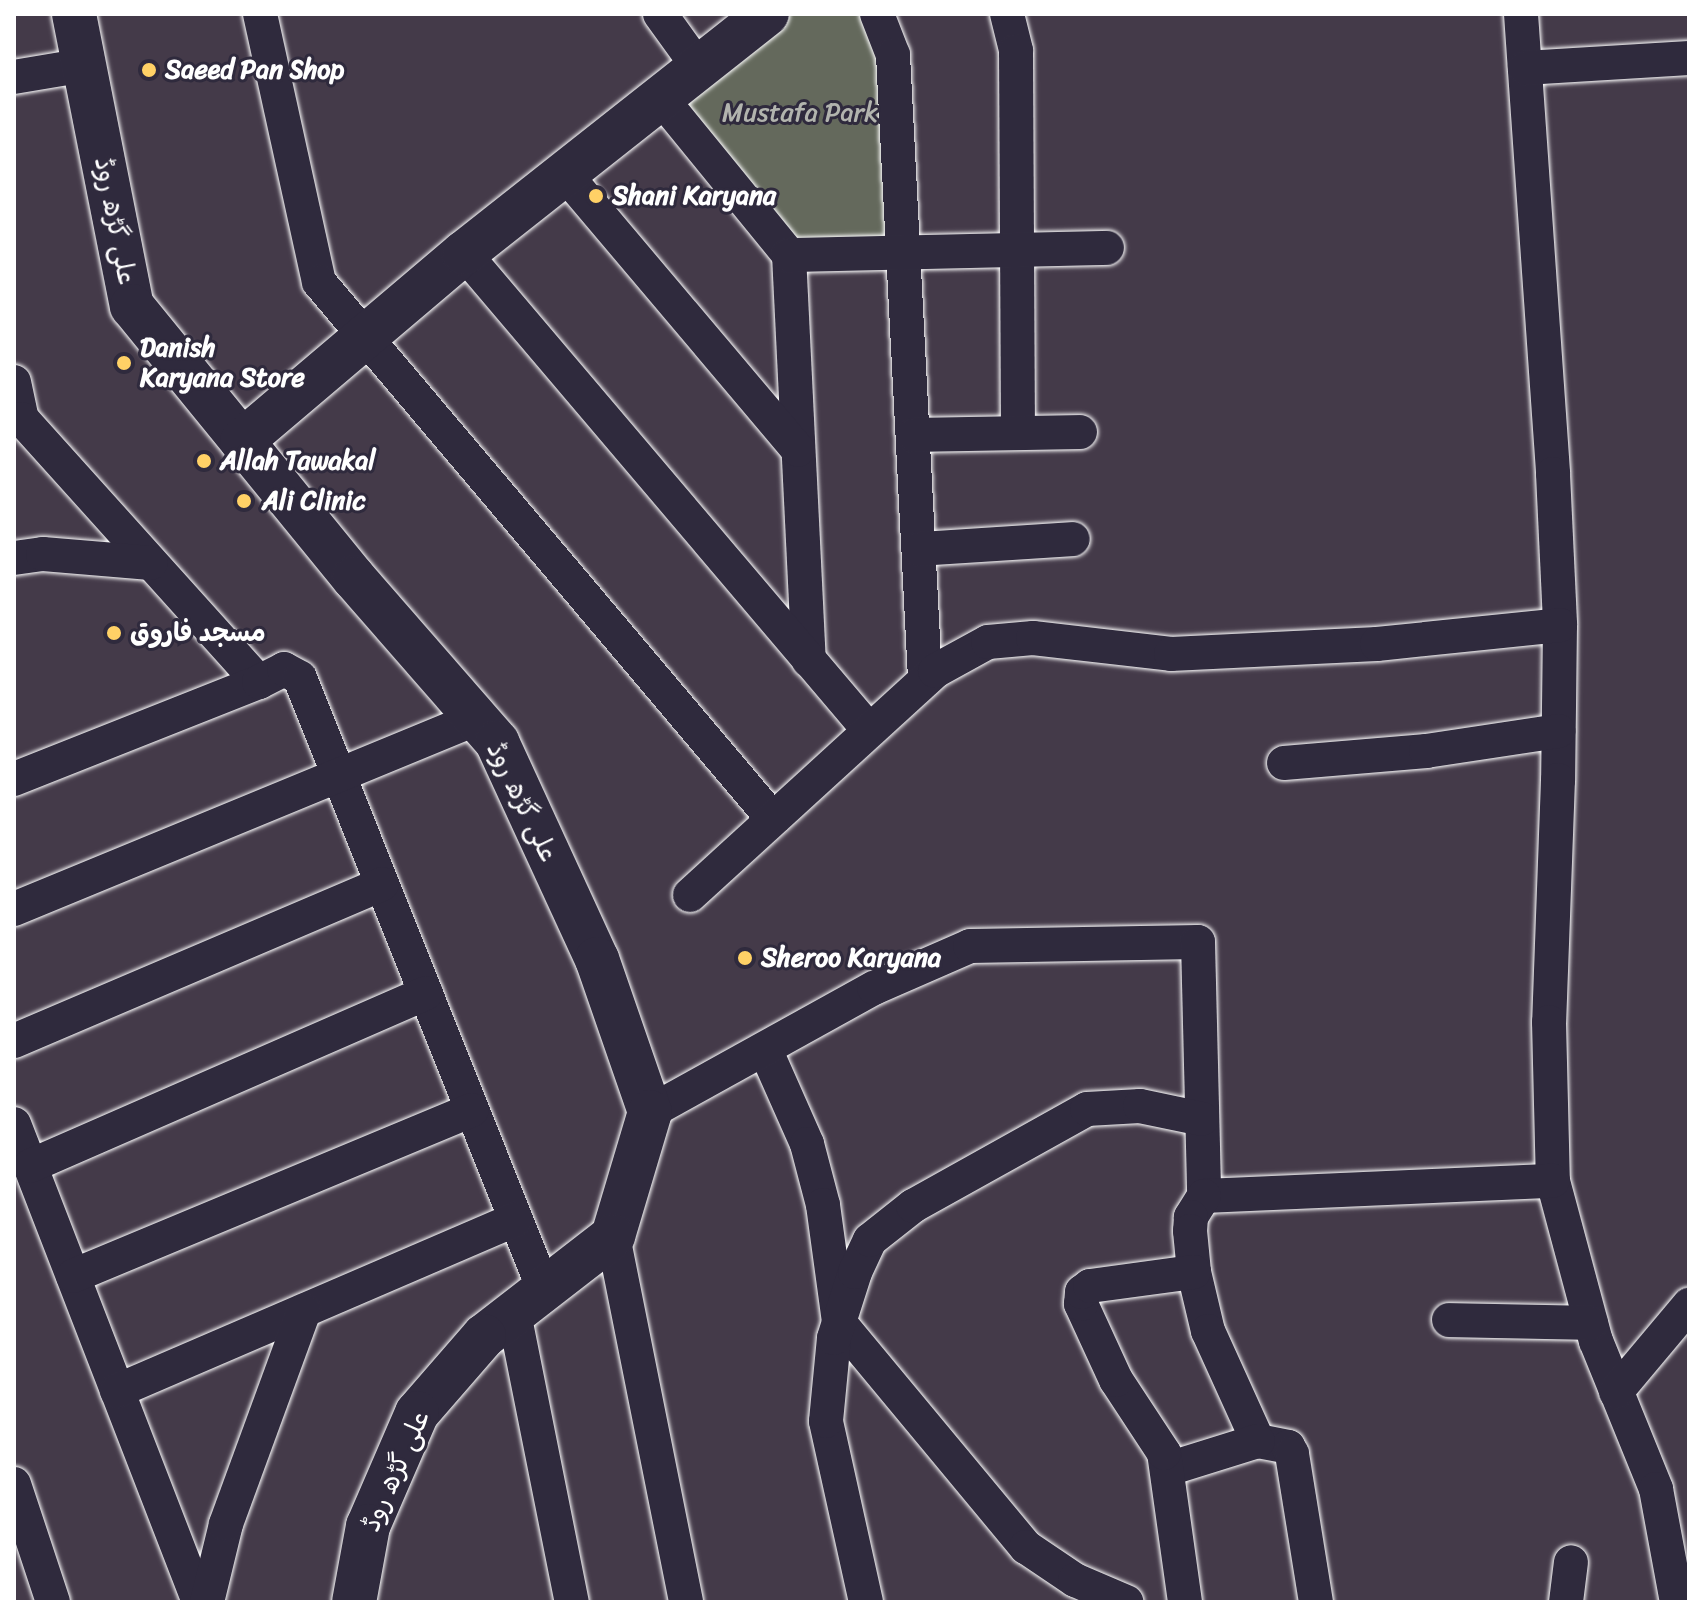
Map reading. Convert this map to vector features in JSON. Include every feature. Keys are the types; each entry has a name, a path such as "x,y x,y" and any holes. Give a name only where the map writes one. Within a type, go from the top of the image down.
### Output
{"main road":[{"name":"علی گڑھ روڈ","path":"74,14 132,306 354,578 497,742 597,959 650,1112"},
{"path":"242,441 464,253 767,14"},
{"path":"613,1236 650,1112"},
{"name":"علی گڑھ روڈ","path":"354,1602 368,1526 417,1413 484,1336 613,1236"}],"street":[{"path":"260,14 319,282 773,819"},
{"path":"660,14 699,68"},
{"path":"877,14 893,55 906,252 925,679"},
{"path":"1007,14 1016,51 1018,433"},
{"path":"1521,14 1553,474 1560,625 1549,1022 1553,1181 1591,1323 1656,1489 1677,1602"},
{"path":"1525,68 1689,58"},
{"path":"14,77 85,65"},
{"path":"661,98 789,255 809,661"},
{"path":"565,174 798,450"},
{"path":"789,255 1107,248"},
{"path":"464,253 869,730"},
{"path":"14,382 27,442 151,563 259,682"},
{"path":"914,435 1080,432"},
{"path":"919,549 1073,539"},
{"path":"14,558 43,554 151,563"},
{"path":"690,895 925,679 988,642 1033,638 1171,654 1377,644 1560,625"},
{"path":"14,779 259,682 284,669 300,678 516,1219 572,1602"},
{"path":"14,909 476,719"},
{"path":"1284,763 1426,751 1559,731"},
{"path":"14,1041 382,884"},
{"path":"650,1112 874,988 970,946 1198,942 1204,1196 1191,1217 1194,1272 1208,1331 1258,1441"},
{"path":"30,1166 426,993"},
{"path":"765,1049 811,1159 823,1205 839,1322 1026,1547 1075,1580 1126,1602"},
{"path":"866,1602 826,1421 839,1322 870,1240 913,1206 1087,1109 1140,1106 1202,1119"},
{"path":"73,1276 472,1110"},
{"path":"14,1124 199,1602"},
{"path":"1204,1196 1553,1181"},
{"path":"117,1391 516,1219"},
{"path":"613,1236 686,1602"},
{"path":"1185,1602 1168,1469 1153,1433 1116,1380 1081,1304 1082,1292 1090,1286 1194,1272"},
{"path":"1616,1392 1689,1305"},
{"path":"207,1602 226,1524 304,1311"},
{"path":"1449,1320 1591,1323"},
{"path":"1168,1469 1258,1441 1288,1447 1292,1454 1316,1602"},
{"path":"14,1484 53,1602"},
{"path":"1566,1602 1571,1562"}],"green space":[{"name":"Mustafa Park","path":"767,14 877,14 906,252 789,255 661,98"}],"place":[{"name":"Saeed Pan Shop","path":"149,70"},
{"name":"Shani Karyana","path":"596,196"},
{"name":"Danish Karyana Store","path":"124,363"},
{"name":"Allah Tawakal","path":"204,461"},
{"name":"Ali Clinic","path":"244,501"},
{"name":"مسجد فاروق","path":"114,633"},
{"name":"Sheroo Karyana","path":"745,958"}]}
